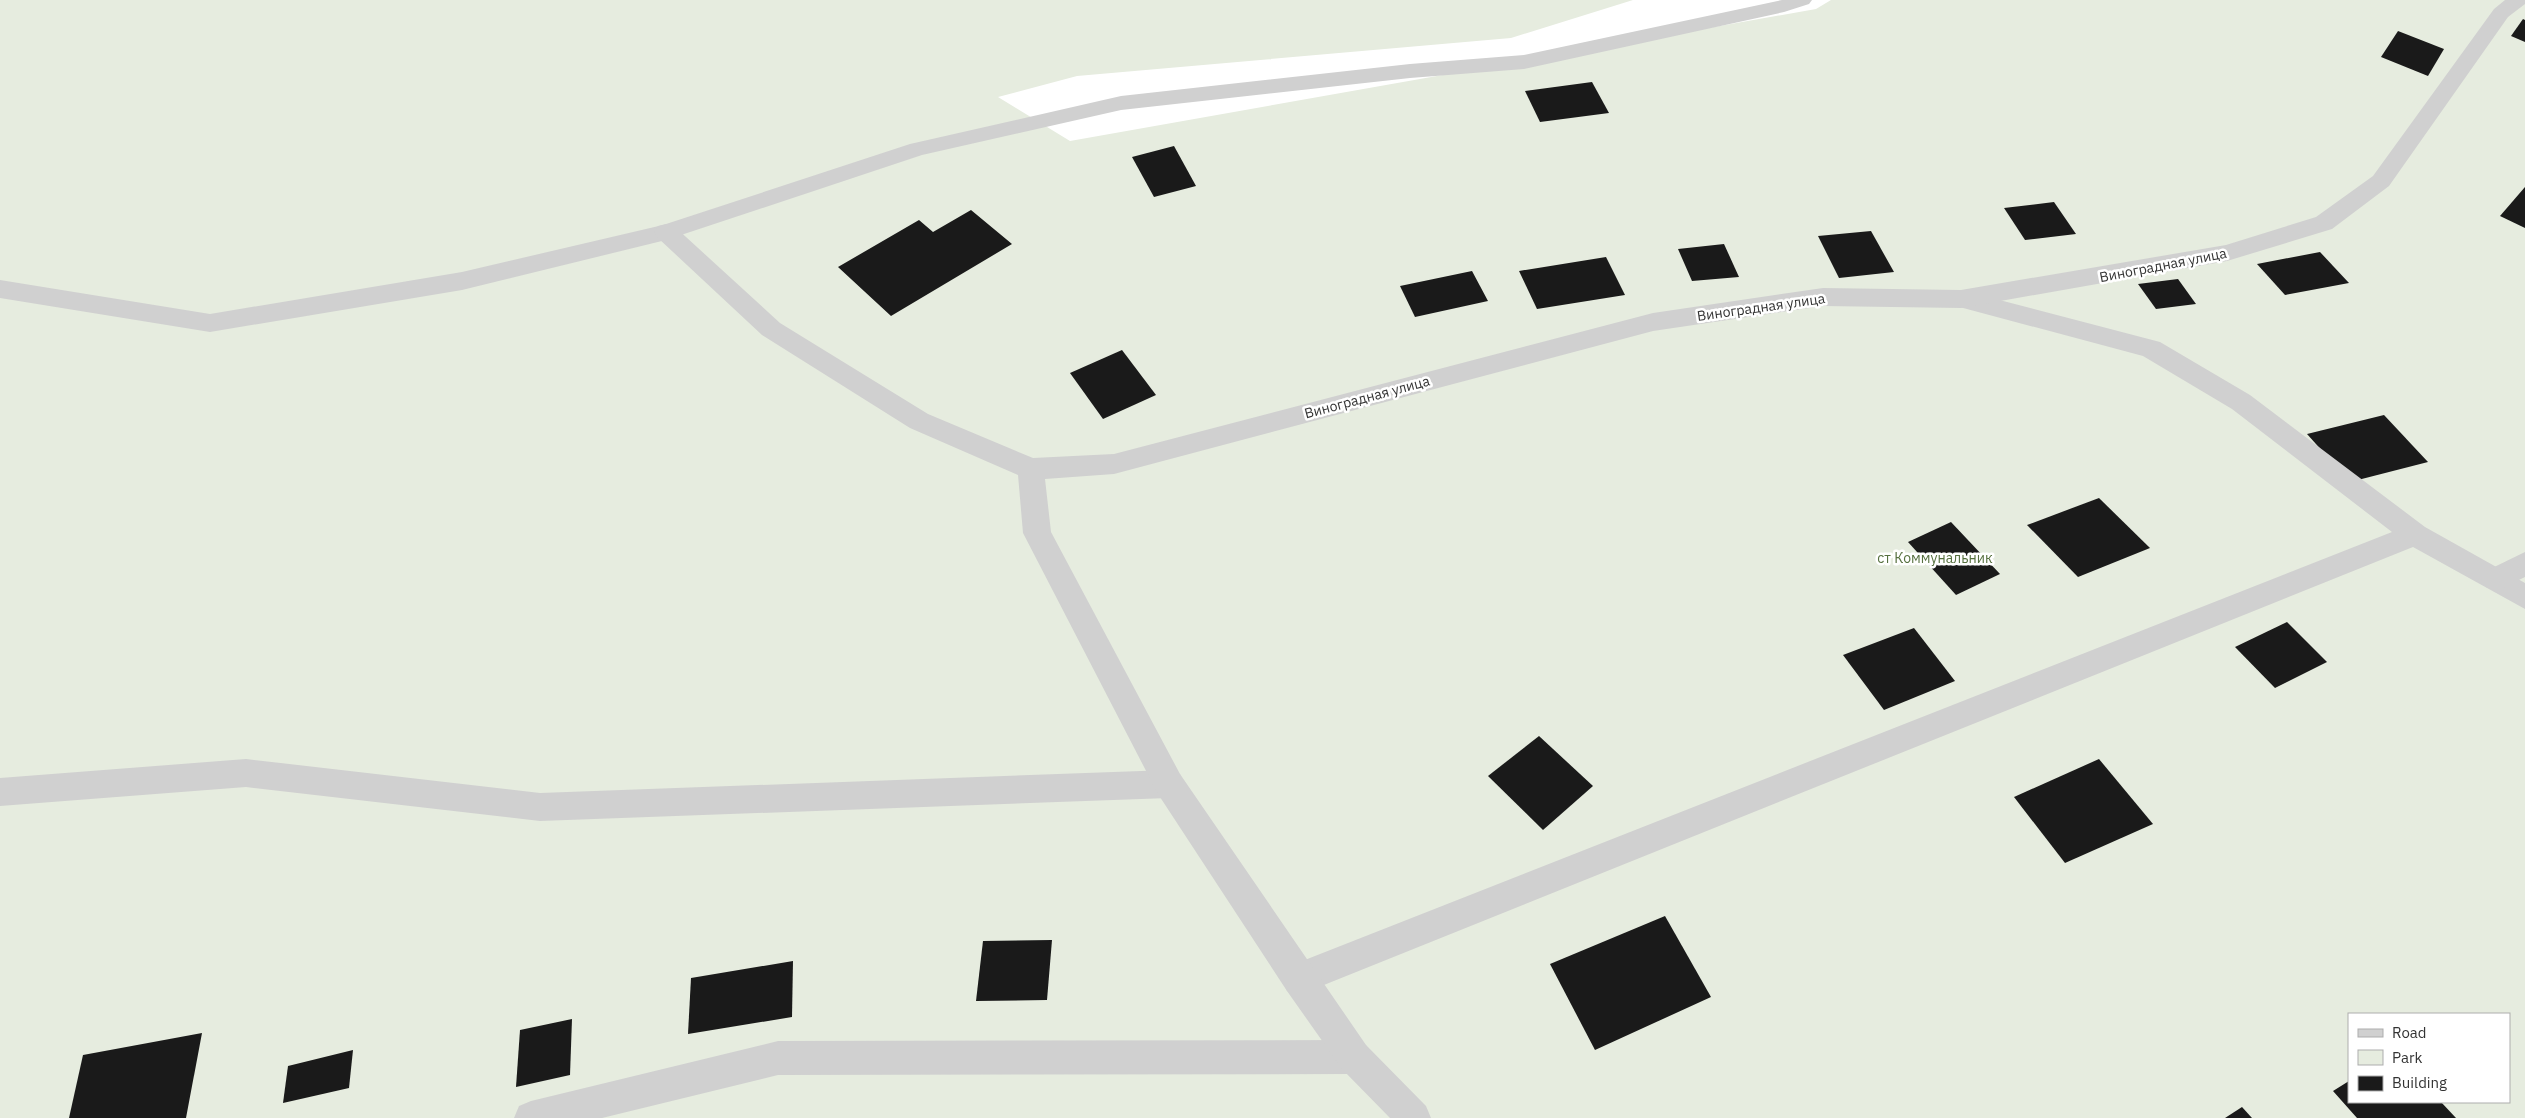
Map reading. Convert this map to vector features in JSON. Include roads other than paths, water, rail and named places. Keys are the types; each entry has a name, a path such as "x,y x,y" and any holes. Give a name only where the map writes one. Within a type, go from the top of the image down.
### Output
{"street":[{"path":"0,289 210,322 462,282 666,232 918,149 1121,103 1410,70 1524,62 1784,6 1802,0"},
{"name":"Виноградная улица","path":"1030,469 1114,464 1653,322 1823,297 1961,299 2227,253 2324,223 2380,181 2501,13 2518,0"},
{"path":"666,232 771,329 918,421 1030,469 1037,533 1169,784 1299,979 1354,1056 1414,1118"},
{"path":"1961,299 2151,349 2241,402 2415,534 2525,597"},
{"path":"1299,979 2415,534"},
{"path":"2496,579 2525,563"},
{"path":"0,792 246,772 540,807 1169,784"},
{"path":"531,1118 778,1058 1354,1056"}],"park label":[{"name":"ст Коммунальник","path":"1935,558"}]}
